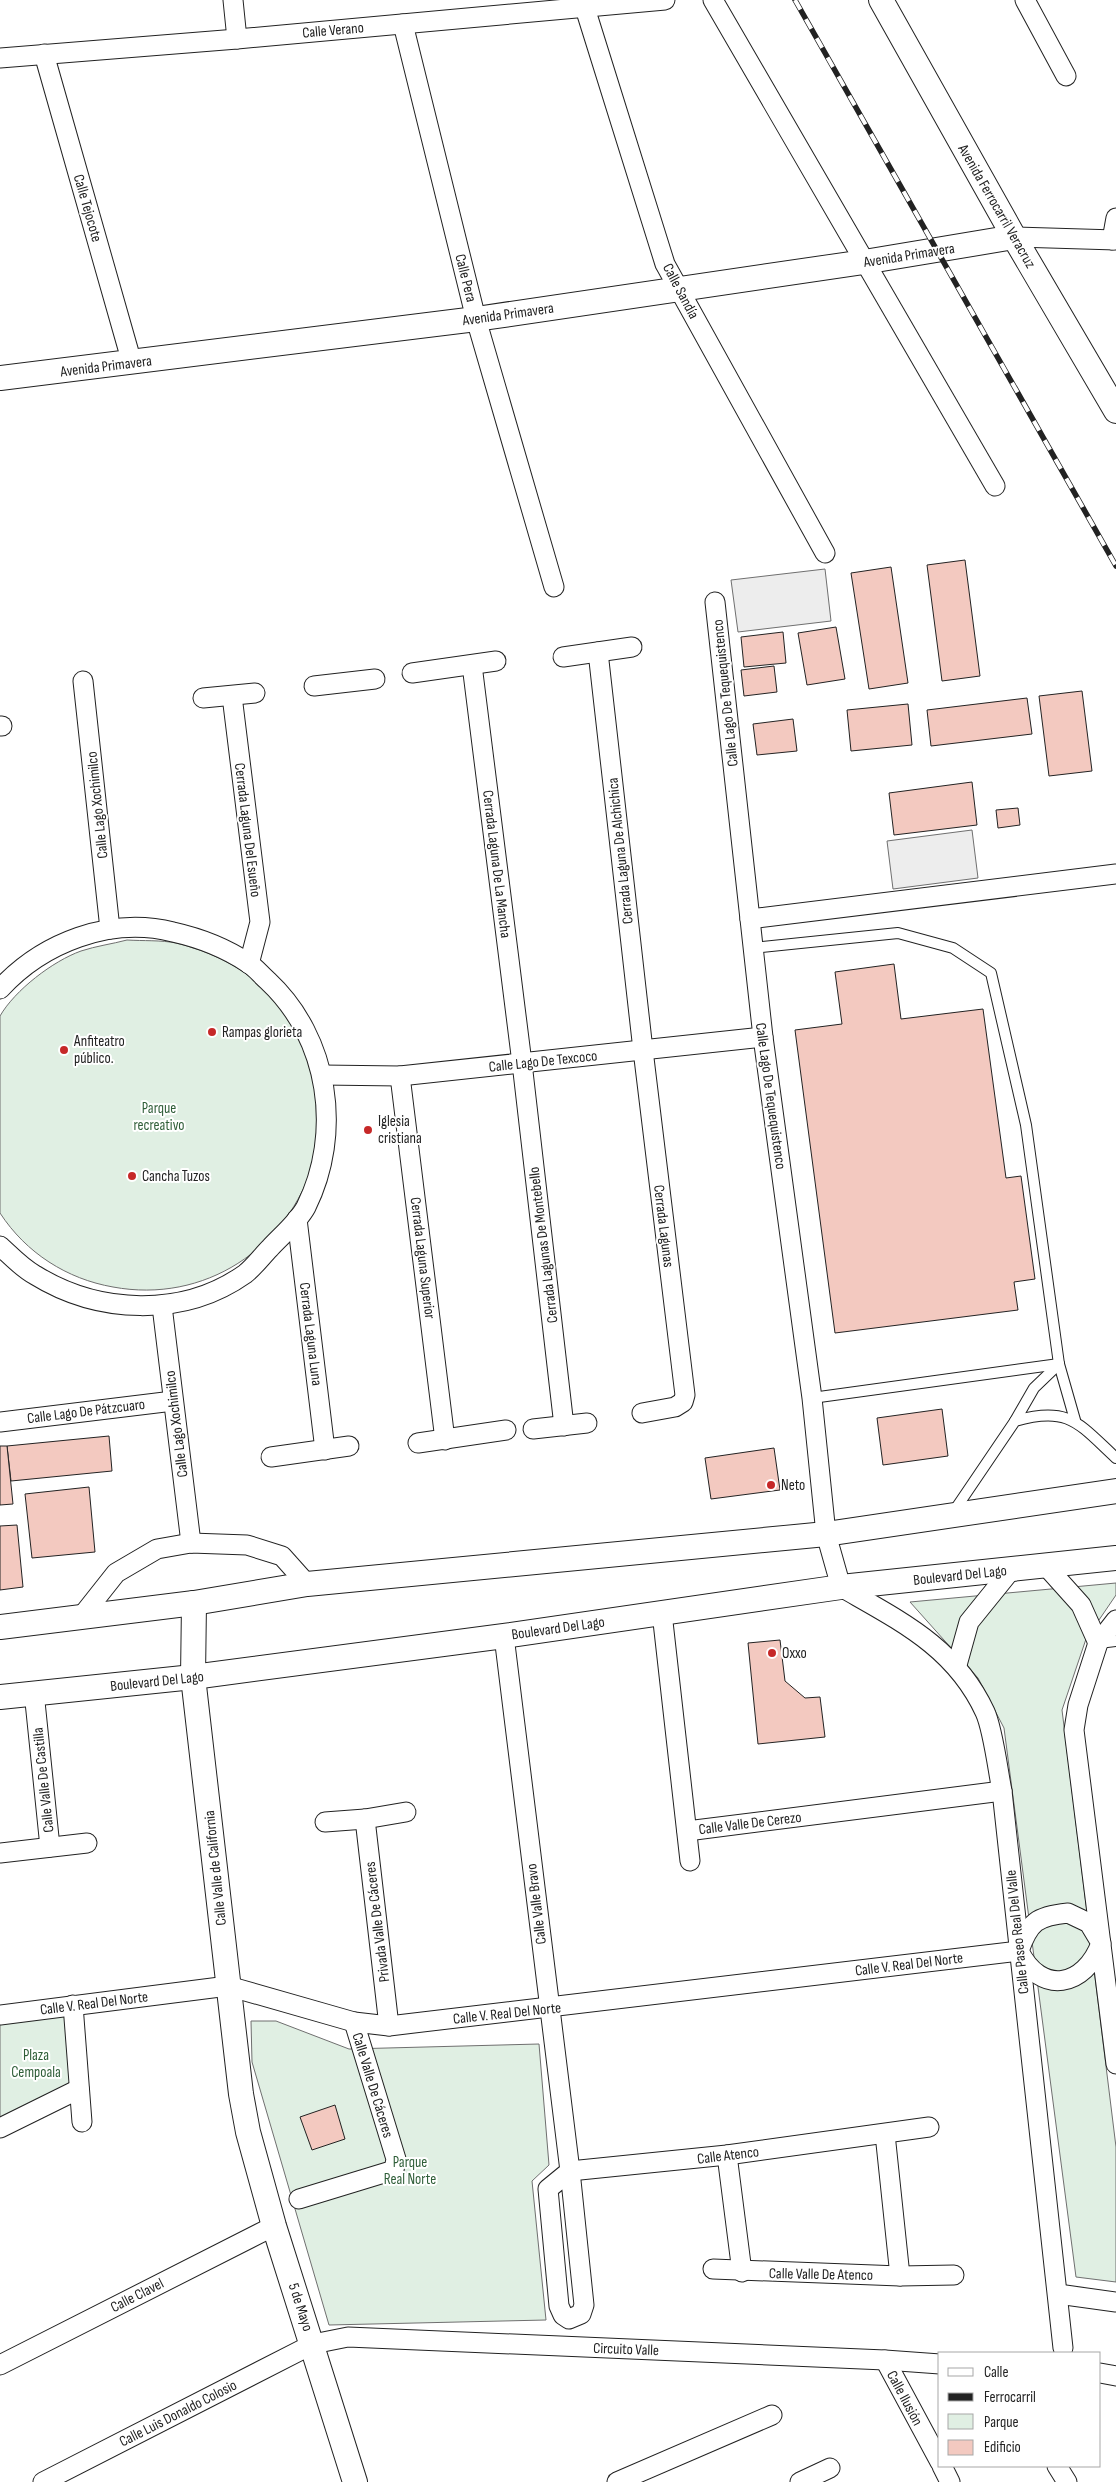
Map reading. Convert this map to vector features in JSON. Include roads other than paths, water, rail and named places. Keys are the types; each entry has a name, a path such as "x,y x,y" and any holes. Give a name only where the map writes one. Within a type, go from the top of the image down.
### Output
{"street":[{"path":"233,0 237,39"},
{"name":"Calle Verano","path":"0,58 237,39 665,0"},
{"path":"713,0 995,486"},
{"name":"Avenida Ferrocarril Veracruz","path":"881,0 1014,237 1116,411"},
{"path":"1025,0 1066,76"},
{"name":"Calle Sandía","path":"584,8 665,264 825,553"},
{"name":"Calle Pera","path":"403,24 476,319 554,587"},
{"name":"Calle Tejocote","path":"44,54 132,363"},
{"path":"1014,237 1114,240 1116,218"},
{"name":"Avenida Primavera","path":"0,378 476,319 864,262 1014,237"},
{"name":"Calle Lago De Tequequistenco","path":"715,602 763,1038 812,1398 826,1534 841,1587"},
{"path":"563,657 632,647"},
{"name":"Cerrada Laguna De Alchichica","path":"598,652 642,1050"},
{"path":"412,672 472,666 496,661"},
{"name":"Cerrada Laguna De La Mancha","path":"472,666 522,1063"},
{"path":"314,686 354,683 375,678"},
{"name":"Calle Lago Xochimilco","path":"82,681 110,929"},
{"path":"203,698 255,693"},
{"name":"Cerrada Laguna Del Esueño","path":"232,696 260,922 249,964"},
{"path":"750,919 1116,874"},
{"path":"0,989 17,970 61,943 110,929 159,928 207,940 249,964 283,995 307,1033 322,1075 327,1120 322,1165 305,1207 297,1219 246,1274 206,1295 162,1306 117,1306 73,1295 33,1275 0,1246"},
{"name":"Calle Lago De Texcoco","path":"322,1075 400,1076 763,1038"},
{"name":"Cerrada Lagunas","path":"642,1050 685,1395 683,1402 675,1407 642,1413"},
{"name":"Cerrada Lagunas De Montebello","path":"522,1063 564,1426"},
{"name":"Cerrada Laguna Superior","path":"400,1076 445,1440"},
{"name":"Cerrada Laguna Luna","path":"297,1219 325,1450"},
{"name":"Calle Lago Xochimilco","path":"162,1306 191,1543"},
{"name":"Calle Lago De Pátzcuaro","path":"0,1422 173,1401"},
{"path":"533,1429 587,1423"},
{"path":"418,1443 506,1430"},
{"path":"271,1457 349,1446"},
{"path":"0,1627 194,1603 307,1584 826,1534 1116,1491"},
{"path":"82,1616 116,1573 157,1549 191,1543 247,1545 282,1556 307,1584"},
{"name":"Boulevard Del Lago","path":"0,1697 34,1692 193,1678 504,1636 841,1587 1116,1558"},
{"path":"1046,1566 1081,1605 1107,1642"},
{"path":"957,1665 969,1622 1011,1570"},
{"name":"Calle Paseo Real Del Valle","path":"841,1587 914,1629 957,1665 986,1713 1002,1791 1063,2348"},
{"name":"Calle Valle de California","path":"194,1603 193,1678 241,2094 248,2132"},
{"name":"Calle Valle De Cerezo","path":"662,1613 687,1831 1002,1791"},
{"path":"1116,1620 1078,1705 1074,1730 1108,1942 1116,2064"},
{"name":"Calle Valle Bravo","path":"504,1636 570,2171 584,2305 581,2314 569,2319 562,2315 559,2306 548,2188 570,2171"},
{"name":"Calle Valle De Castilla","path":"0,1853 50,1846 34,1692"},
{"path":"325,1822 365,1819 406,1812"},
{"name":"Privada Valle De Cáceres","path":"365,1819 390,2026"},
{"path":"687,1831 690,1861"},
{"path":"50,1846 87,1843"},
{"path":"1068,1913 1089,1923 1108,1942 1085,1971 1071,1979 1054,1980 1038,1976 1026,1965 1019,1951 1026,1929 1045,1915 1052,1914 1068,1913"},
{"name":"Calle V. Real Del Norte","path":"0,2015 228,1986 354,2022 390,2026 1019,1951"},
{"path":"73,2005 82,2122"},
{"name":"Calle Valle De Cáceres","path":"300,2199 394,2170 396,2159 354,2022"},
{"path":"0,2128 79,2089"},
{"name":"Calle Atenco","path":"570,2171 727,2156 929,2127"},
{"name":"5 de Mayo","path":"248,2132 274,2226 313,2344 355,2482"},
{"path":"885,2134 900,2276"},
{"path":"727,2156 742,2272"},
{"name":"Calle Clavel","path":"0,2365 274,2226"},
{"name":"Calle Valle De Atenco","path":"713,2269 742,2272 900,2276 954,2275"},
{"path":"1058,2294 1116,2302"},
{"name":"Circuito Valle","path":"313,2344 348,2337 938,2364"},
{"name":"Calle Luis Donaldo Colosio","path":"43,2482 313,2344"},
{"name":"Calle Ilusión","path":"885,2360 938,2458"},
{"path":"617,2482 772,2415"},
{"path":"942,2467 950,2482"},
{"path":"1058,2467 1067,2482"},
{"path":"800,2482 830,2468"}],"lane":[{"path":"753,948 898,933 953,948 991,973 1026,1125 1059,1364 1075,1420"},
{"path":"812,1398 1059,1364"},
{"path":"950,1516 1015,1421 1034,1388 1059,1364"},
{"path":"1015,1421 1031,1416 1057,1415 1075,1420 1116,1458"}],"railway":[{"path":"795,0 1116,566"}],"place":[{"name":"Rampas glorieta","path":"212,1032"},
{"name":"Anfiteatro público.","path":"64,1050"},
{"name":"Iglesia cristiana","path":"368,1130"},
{"name":"Cancha Tuzos","path":"132,1176"},
{"name":"Neto","path":"771,1485"},
{"name":"Oxxo","path":"772,1653"}],"park label":[{"name":"Parque recreativo","path":"159,1116"},
{"name":"Plaza Cempoala","path":"36,2064"},
{"name":"Parque Real Norte","path":"410,2170"}]}
